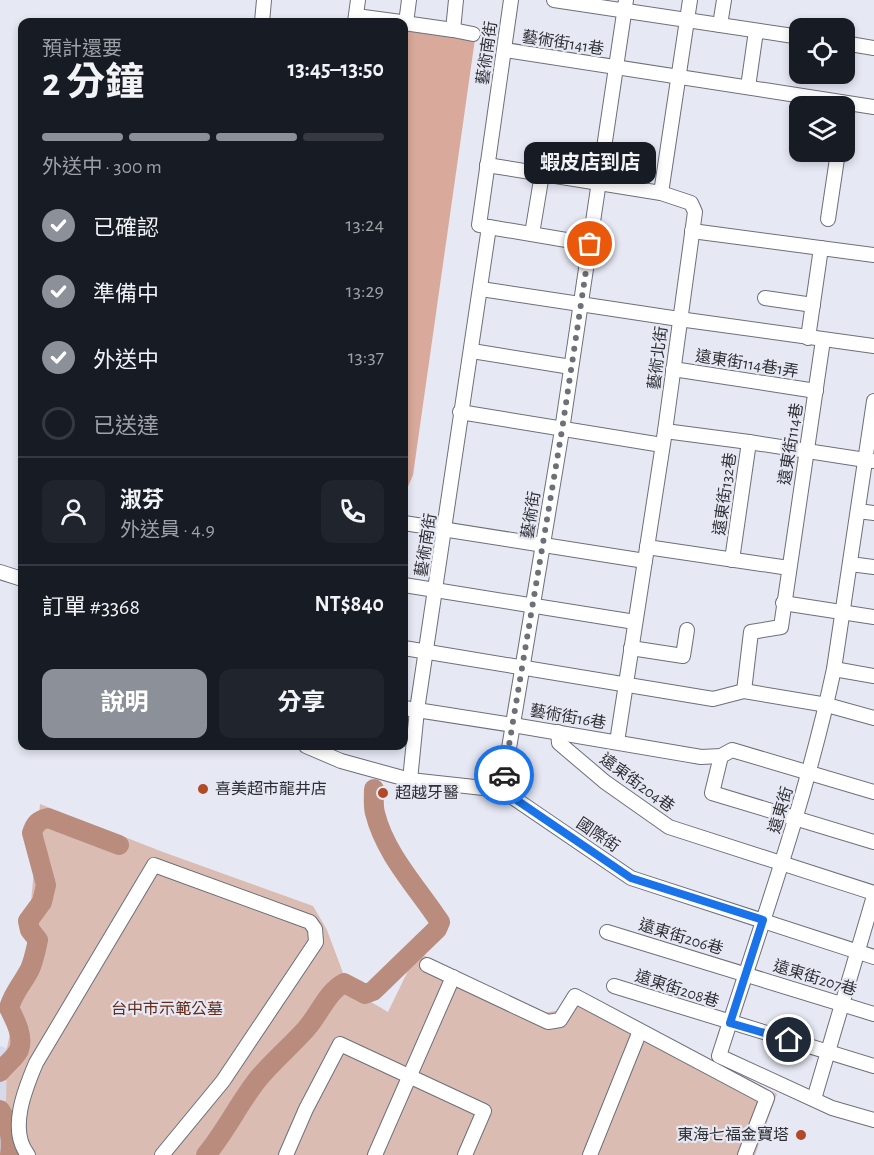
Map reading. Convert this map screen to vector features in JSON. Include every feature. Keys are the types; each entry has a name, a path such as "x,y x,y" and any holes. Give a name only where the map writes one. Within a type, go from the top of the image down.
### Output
{"street":[{"path":"262,18 264,0"},
{"path":"356,18 358,0"},
{"path":"405,18 409,0"},
{"path":"453,30 456,0"},
{"name":"藝術南街","path":"410,780 410,709 425,651 445,529 460,412 481,289 489,227 479,225 512,0"},
{"path":"554,0 626,5 687,21 789,35"},
{"path":"487,165 661,193 690,0"},
{"path":"720,25 724,0"},
{"name":"藝術街","path":"502,790 572,367 626,5"},
{"path":"408,24 474,34"},
{"path":"748,87 762,31"},
{"path":"855,45 874,48"},
{"name":"藝術街141巷","path":"505,50 794,96"},
{"name":"藝術街141巷","path":"855,106 874,107"},
{"path":"828,219 837,162"},
{"path":"532,234 542,174"},
{"name":"藝術北街","path":"617,742 695,212 691,203 661,193"},
{"path":"489,227 590,244"},
{"path":"692,231 874,255"},
{"path":"808,338 821,248"},
{"path":"481,289 751,330 874,346"},
{"path":"765,298 813,306"},
{"name":"遠東街114巷","path":"744,691 751,632 781,627 823,340"},
{"path":"472,351 572,367"},
{"name":"遠東街114巷1弄","path":"673,369 816,391"},
{"name":"遠東街","path":"874,404 870,460 858,511 827,705 809,774 719,1056 832,1108 874,1120"},
{"path":"460,412 562,430 748,442"},
{"name":"遠東街132巷","path":"732,560 748,442 870,460"},
{"path":"858,511 874,513"},
{"path":"408,524 543,545 732,560 789,568"},
{"path":"850,564 874,567"},
{"path":"0,572 18,578"},
{"path":"408,586 635,622"},
{"path":"783,603 874,617"},
{"path":"631,648 683,656 687,630"},
{"path":"408,649 713,699 744,691 827,705 874,718"},
{"path":"834,669 874,676"},
{"name":"藝術街16巷","path":"410,709 513,724 701,757 726,753 874,792"},
{"name":"遠東街204巷","path":"558,732 559,743 605,782 669,827 874,894"},
{"name":"國際街","path":"315,750 340,761 410,780 502,790 631,878 874,957"},
{"path":"726,753 712,793 874,842"},
{"path":"28,1155 21,1147 19,1125 24,1092 36,1063 154,865 310,922 315,929 316,942 223,1081 162,1155"},
{"path":"814,1099 874,894"},
{"name":"遠東街206巷","path":"607,932 746,974"},
{"path":"427,964 548,1022 560,1020 575,996 767,1098 745,1155"},
{"name":"遠東街207巷","path":"746,974 874,1014"},
{"path":"375,1155 453,977"},
{"name":"遠東街208巷","path":"614,986 874,1066"},
{"path":"590,1155 640,1031"},
{"path":"286,1155 306,1109 340,1044 484,1111 465,1155"}],"shaded area":[{"path":"408,31 475,39 413,475 408,487"},
{"path":"0,1046 7,1048 6,1102 19,1155 0,1155"}],"green space":[{"name":"台中市示範公墓","path":"40,804 163,852 313,906 327,930 349,989 388,1012 417,952 544,1013 560,1010 574,989 777,1094 755,1155 25,1155 17,1145 6,1102 7,1048 26,957"}],"waterway":[{"path":"206,1155 258,1079 306,1029 338,987 344,983 365,994 373,991 437,929 440,922 386,842 374,810 374,789"},
{"path":"0,1072 19,1050 20,1034 9,1008 33,962 38,940 30,930 28,921 42,902 46,885 32,833 34,827 39,821 48,818 119,845"},
{"path":"0,1110 10,1131 10,1155"}],"way so far":[{"path":"504,775 562,430 590,244"}],"place":[{"name":"蝦皮店到店","path":"590,244"},
{"name":"喜美超市龍井店","path":"203,789"},
{"name":"超越牙醫","path":"383,793"},
{"name":"東海七福金寶塔","path":"801,1135"}],"route":[{"path":"504,775 502,790 631,878 763,920 730,1023 789,1040"}]}
